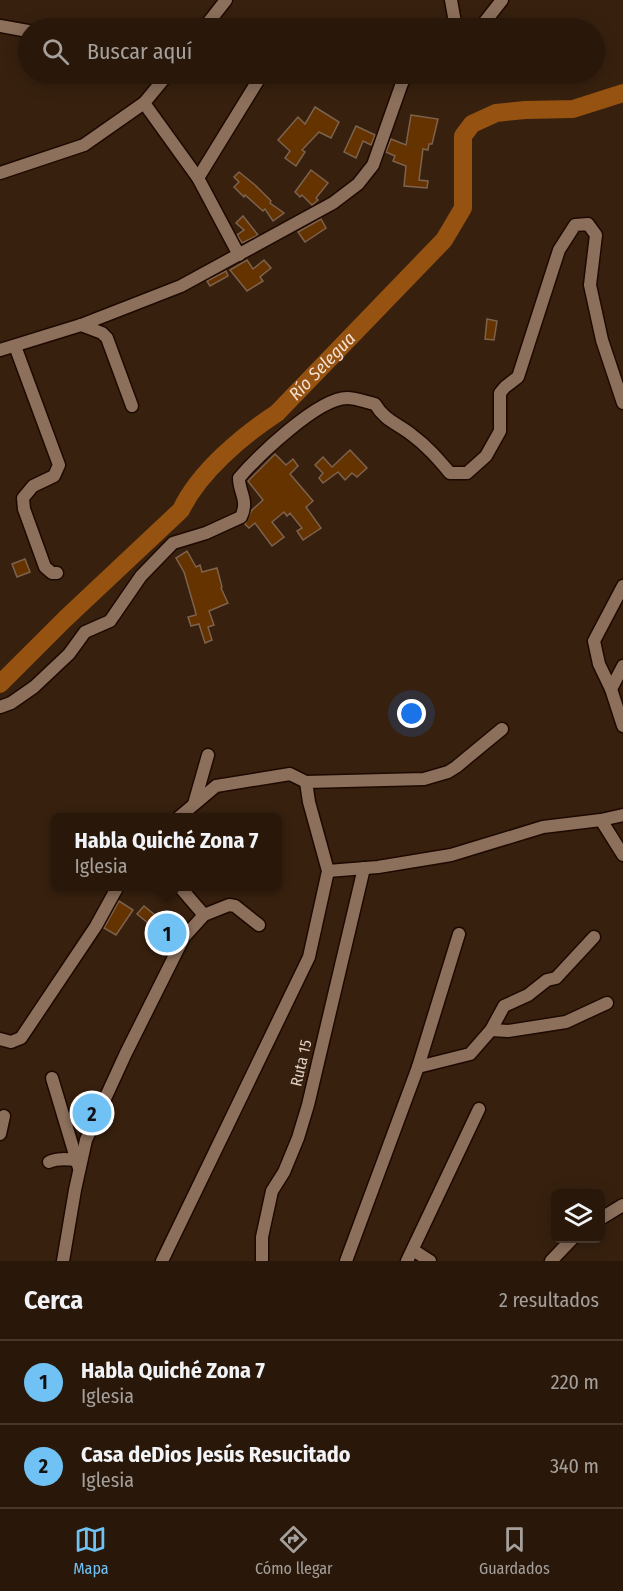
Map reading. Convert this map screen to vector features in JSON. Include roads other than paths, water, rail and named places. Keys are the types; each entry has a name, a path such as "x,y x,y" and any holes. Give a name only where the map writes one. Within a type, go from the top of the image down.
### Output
{"street":[{"path":"212,18 226,0"},
{"path":"452,0 455,18"},
{"path":"488,18 502,0"},
{"path":"0,26 18,29"},
{"path":"0,173 84,145 144,103 160,84"},
{"path":"198,178 256,84"},
{"path":"0,350 81,325 181,286 333,203 358,184 373,165 402,84"},
{"path":"144,103 198,178 239,255"},
{"path":"0,706 11,702 34,687 69,654 85,632 110,621 141,576 172,543 206,533 241,517 245,499 239,478 295,424 332,403 346,398 375,404 382,416 411,434 433,453 450,473 467,473 486,456 500,431 500,393 518,377 559,250 575,225 588,224 596,235 590,285 602,340 623,403"},
{"path":"81,325 102,333 107,338 132,406"},
{"path":"15,346 59,465 54,477 33,486 23,498 24,509 45,567 52,573 57,573"},
{"path":"623,586 594,641 599,664 611,689 623,726"},
{"path":"611,689 623,666"},
{"path":"184,813 216,786 290,774 306,782 424,779 448,772 456,767 502,729"},
{"path":"194,804 208,755"},
{"path":"162,1261 309,957 328,871 309,802 306,782"},
{"path":"328,871 451,855 543,827 623,815"},
{"path":"601,820 623,855"},
{"name":"Ruta 15","path":"262,1261 262,1237 270,1198 298,1138 308,1105 364,868"},
{"path":"0,1039 11,1042 21,1038 96,926 115,891"},
{"path":"183,891 204,915"},
{"path":"63,1261 77,1165 86,1140 168,966 184,937 204,915 225,906 235,906 258,925"},
{"path":"346,1261 418,1067 459,934"},
{"path":"418,1067 470,1054 491,1030 504,1006 528,995 547,980 556,978 594,938"},
{"path":"491,1030 508,1031 566,1022 607,1003"},
{"path":"52,1078 77,1165"},
{"path":"430,1261 410,1255 478,1109"},
{"path":"0,1134 4,1116"},
{"path":"49,1162 67,1159 77,1165"},
{"path":"605,1216 623,1205"},
{"path":"551,1261 569,1243"}],"waterway":[{"name":"Río Selegua","path":"0,684 65,619 181,510 210,469 236,444 277,413 444,240 463,208 463,136 472,124 496,113 573,109 623,93"}],"place":[{"name":"Habla Quiché Zona 7","path":"167,933"},
{"name":"Casa deDios Jesús Resucitado","path":"92,1113"}]}
